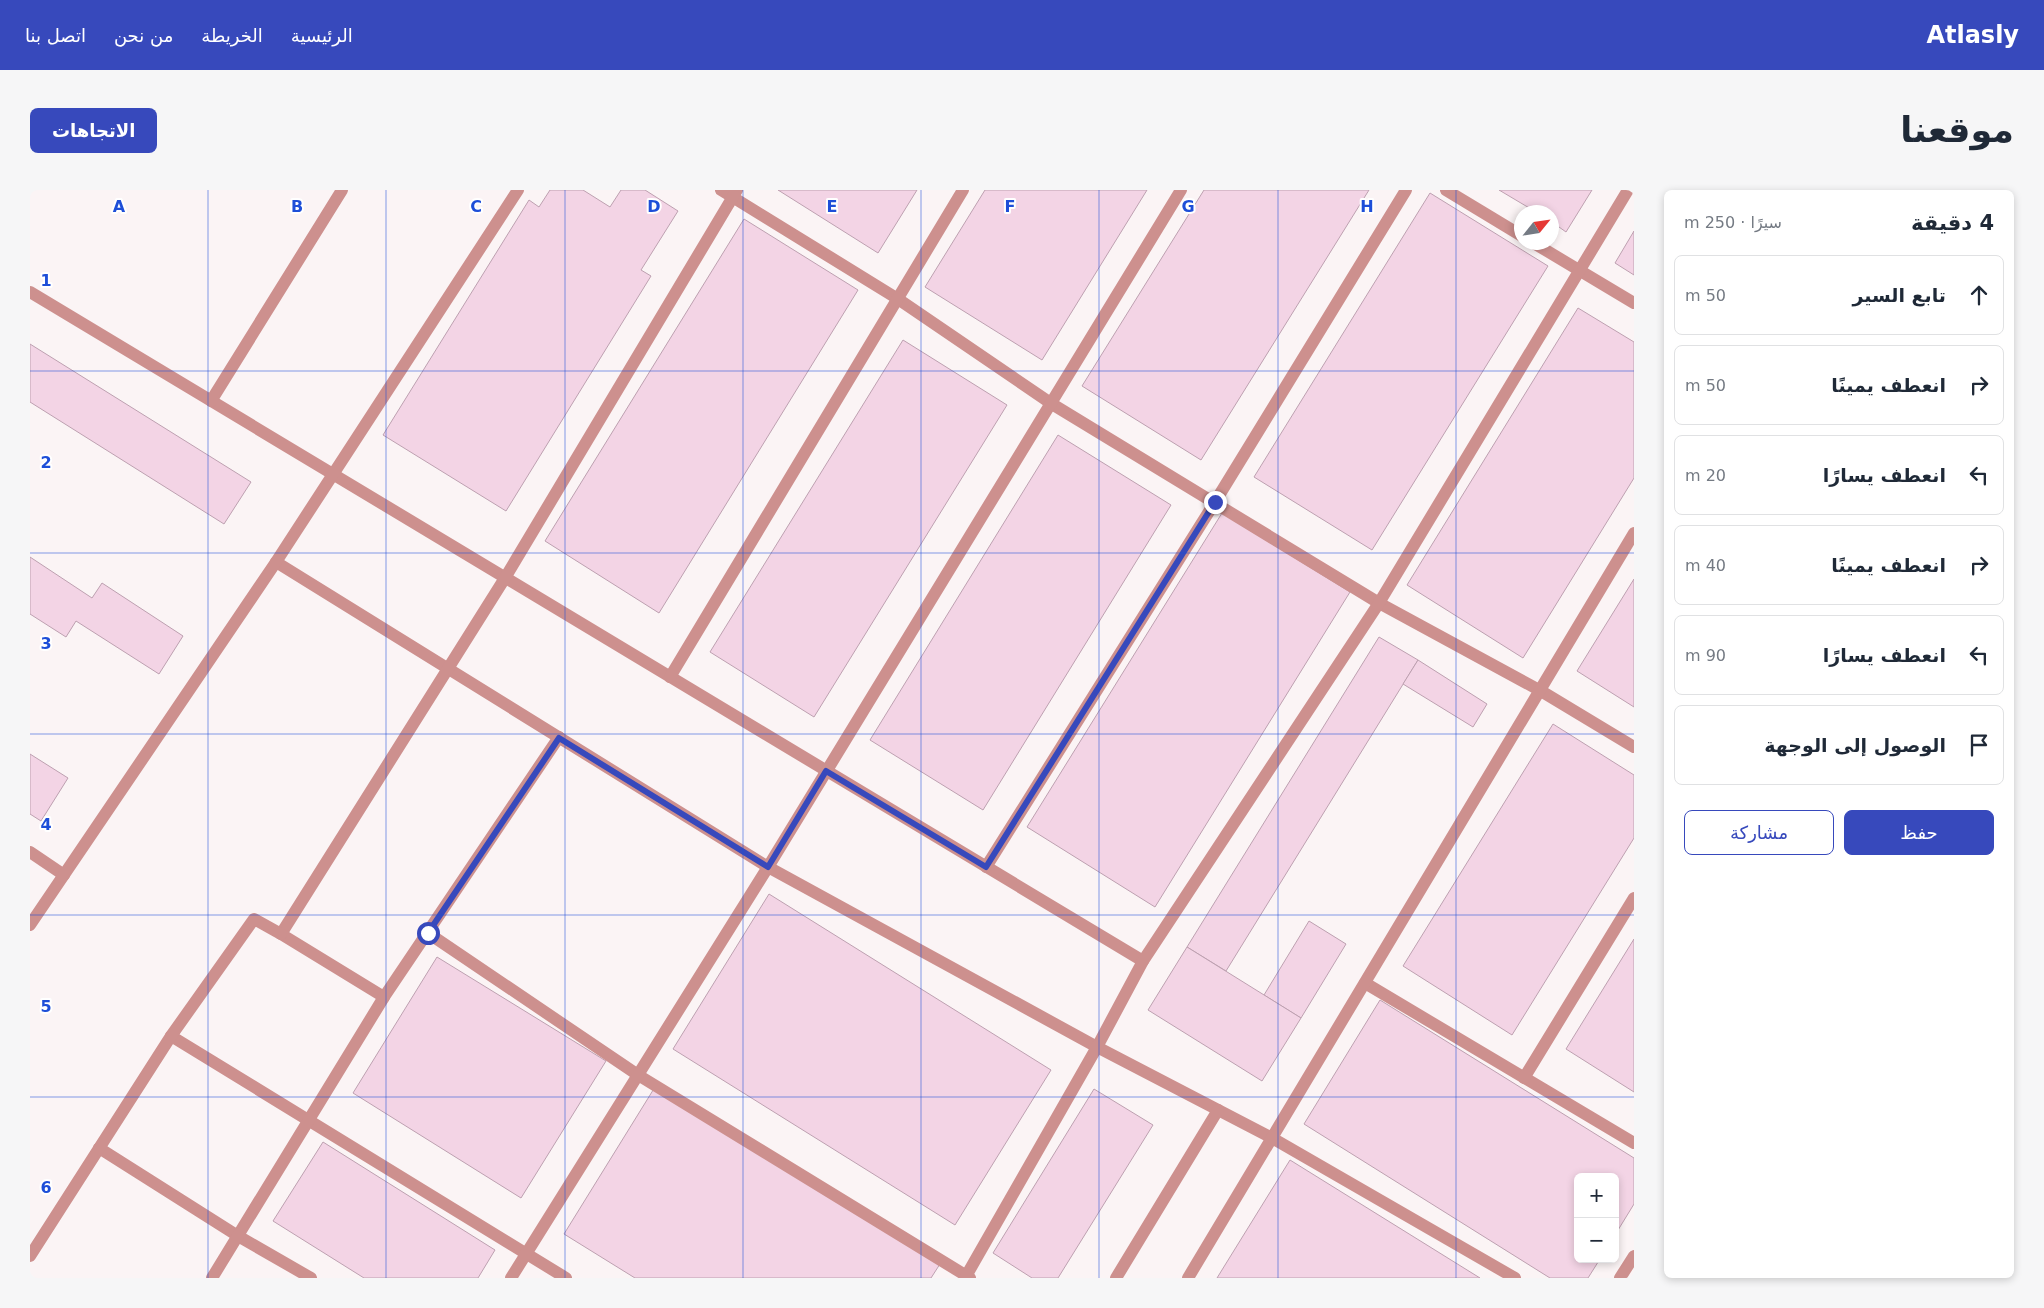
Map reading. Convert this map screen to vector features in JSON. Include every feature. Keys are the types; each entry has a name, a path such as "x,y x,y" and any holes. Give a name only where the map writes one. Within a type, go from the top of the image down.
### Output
{"street":[{"path":"211,401 342,190"},
{"path":"30,924 276,562 331,474 518,190"},
{"path":"722,190 735,193 898,298 1052,404 1379,603 1541,691 1634,747"},
{"path":"670,677 963,190"},
{"path":"511,1278 768,867 1181,190"},
{"path":"986,867 1215,502 1406,190"},
{"path":"1446,190 1514,231"},
{"path":"428,933 638,1075 967,1277 1097,1047 1143,961 1379,603 1628,190"},
{"path":"281,934 505,578 735,193"},
{"path":"1545,250 1634,303"},
{"path":"30,292 1143,961"},
{"path":"1188,1278 1541,691 1634,532"},
{"path":"276,562 768,867 1097,1047 1272,1138 1515,1278"},
{"path":"212,1278 384,998 559,738"},
{"path":"30,852 64,875"},
{"path":"1524,1078 1634,898"},
{"path":"30,1256 171,1036 254,919 384,998"},
{"path":"1365,983 1634,1143"},
{"path":"171,1036 566,1278"},
{"path":"1116,1278 1218,1110"},
{"path":"99,1148 238,1236 310,1278"},
{"path":"1620,1278 1634,1256"}],"building":[{"path":"550,190 583,190 610,207 621,190 645,190 678,211 641,270 651,276 506,511 383,435 529,200 539,207"},
{"path":"778,190 917,190 878,253"},
{"path":"985,190 1147,190 1042,360 925,287"},
{"path":"1204,190 1369,190 1201,460 1082,386"},
{"path":"1499,190 1592,190 1566,232 1559,227 1559,205 1524,205"},
{"path":"1430,193 1514,245 1514,250 1522,250 1548,266 1372,550 1254,477"},
{"path":"744,219 858,290 659,613 545,541"},
{"path":"1634,231 1634,275 1615,263"},
{"path":"1578,308 1634,342 1634,478 1523,658 1407,585"},
{"path":"903,340 1007,405 814,717 710,652"},
{"path":"30,344 251,482 224,524 30,402"},
{"path":"1058,435 1171,505 983,810 870,740"},
{"path":"1222,513 1350,592 1155,907 1027,827"},
{"path":"30,557 92,598 102,583 183,636 159,674 76,621 66,637 30,614"},
{"path":"1634,579 1634,707 1577,671"},
{"path":"1379,637 1418,660 1226,971 1187,947"},
{"path":"1418,660 1487,704 1473,727 1403,684"},
{"path":"1553,724 1634,775 1634,838 1512,1035 1403,966"},
{"path":"30,754 68,778 41,821 30,814"},
{"path":"769,894 1051,1070 955,1225 673,1049"},
{"path":"1309,921 1346,944 1301,1018 1264,995"},
{"path":"1634,939 1634,1092 1566,1049"},
{"path":"1187,947 1301,1018 1262,1081 1148,1010"},
{"path":"437,957 606,1061 521,1198 353,1093"},
{"path":"1380,1000 1634,1158 1634,1204 1619,1228 1619,1173 1574,1173 1574,1263 1597,1263 1588,1278 1550,1278 1304,1124"},
{"path":"655,1087 940,1264 931,1278 635,1278 564,1234"},
{"path":"1094,1089 1153,1125 1058,1278 1032,1278 993,1253"},
{"path":"323,1142 495,1250 478,1278 364,1278 273,1221"},
{"path":"1290,1160 1480,1278 1217,1278"}],"route":[{"path":"428,933 559,738 768,867 826,771 986,867 1215,502"}]}
